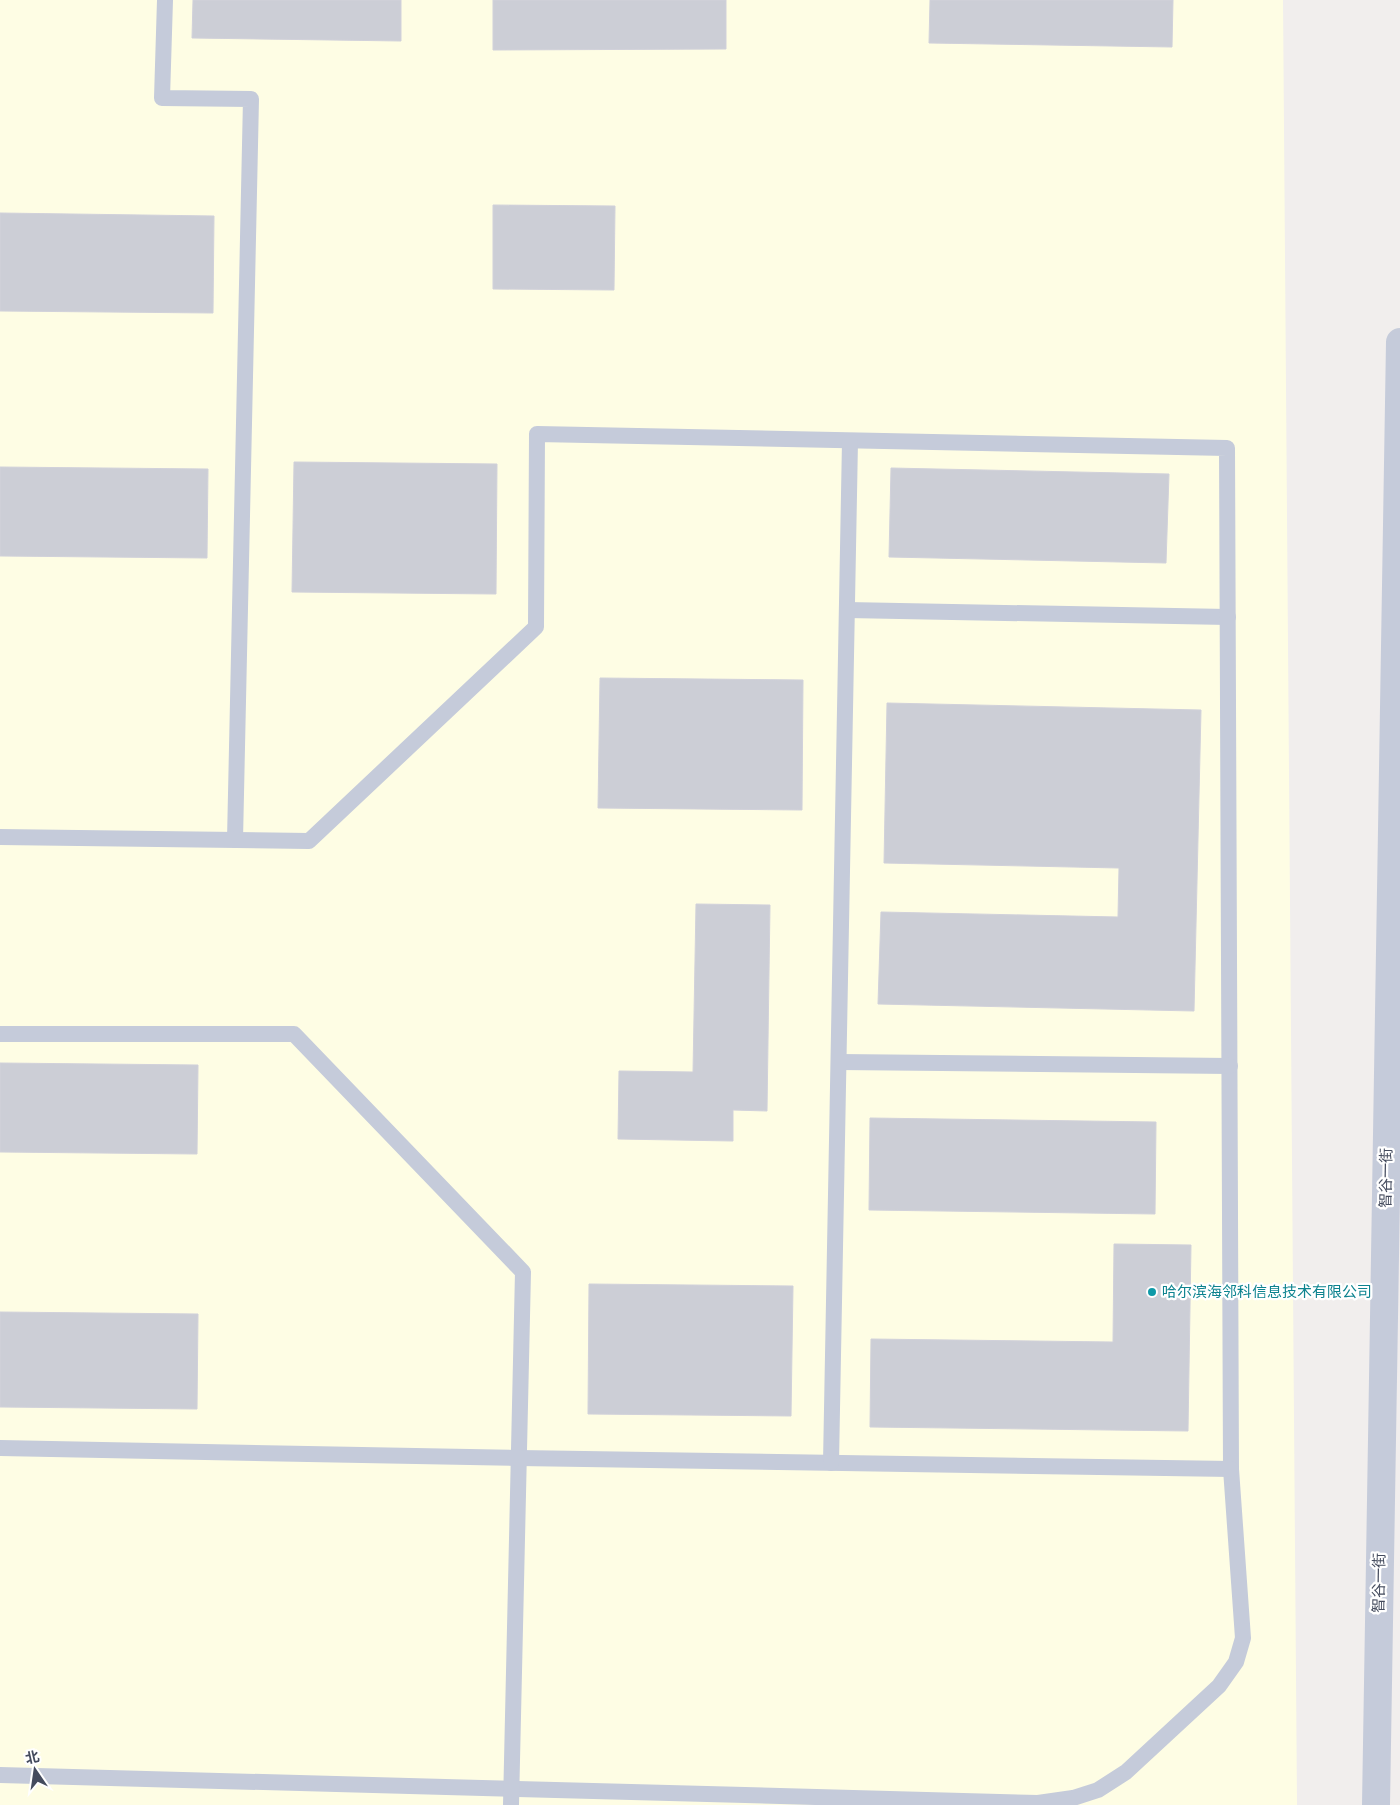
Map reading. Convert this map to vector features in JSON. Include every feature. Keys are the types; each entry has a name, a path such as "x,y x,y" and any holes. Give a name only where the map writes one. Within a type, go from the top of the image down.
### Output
{"street":[{"name":"智谷一街","path":"1376,1805 1400,342"}],"lane":[{"path":"165,0 162,98 251,99 235,840"},
{"path":"0,837 309,841 536,627 537,434 1227,448 1231,1469 1243,1638 1236,1662 1219,1686 1126,1772 1098,1790 1072,1798 1038,1803 511,1797 0,1775"},
{"path":"831,1463 850,441"},
{"path":"847,610 1228,617"},
{"path":"0,1034 294,1034 524,1272 511,1797"},
{"path":"839,1062 1230,1066"},
{"path":"0,1448 1231,1469"}],"shaded area":[{"path":"0,0 1283,0 1297,1805 0,1805"}],"building":[{"path":"193,0 401,0 401,41 192,38"},
{"path":"493,0 726,0 726,49 493,50"},
{"path":"930,0 1173,0 1172,47 929,43"},
{"path":"493,205 615,206 614,290 493,289"},
{"path":"0,213 214,216 213,313 0,311"},
{"path":"294,462 497,464 496,594 292,592"},
{"path":"0,467 208,469 207,558 0,556"},
{"path":"891,468 1169,474 1166,563 889,557"},
{"path":"600,678 803,680 802,810 598,808"},
{"path":"887,703 1201,710 1194,1011 878,1004 881,912 1118,917 1119,868 884,863"},
{"path":"696,904 770,905 767,1111 733,1110 733,1141 618,1139 619,1071 693,1072"},
{"path":"0,1063 198,1065 197,1154 0,1152"},
{"path":"870,1118 1156,1122 1155,1214 869,1210"},
{"name":"哈尔滨海邻科信息技术有限公司","path":"1114,1244 1191,1245 1188,1431 870,1427 871,1339 1113,1342"},
{"path":"589,1284 793,1286 791,1416 588,1414"},
{"path":"0,1312 198,1314 197,1409 0,1407"}],"place":[{"name":"哈尔滨海邻科信息技术有限公司","path":"1152,1292"}]}
